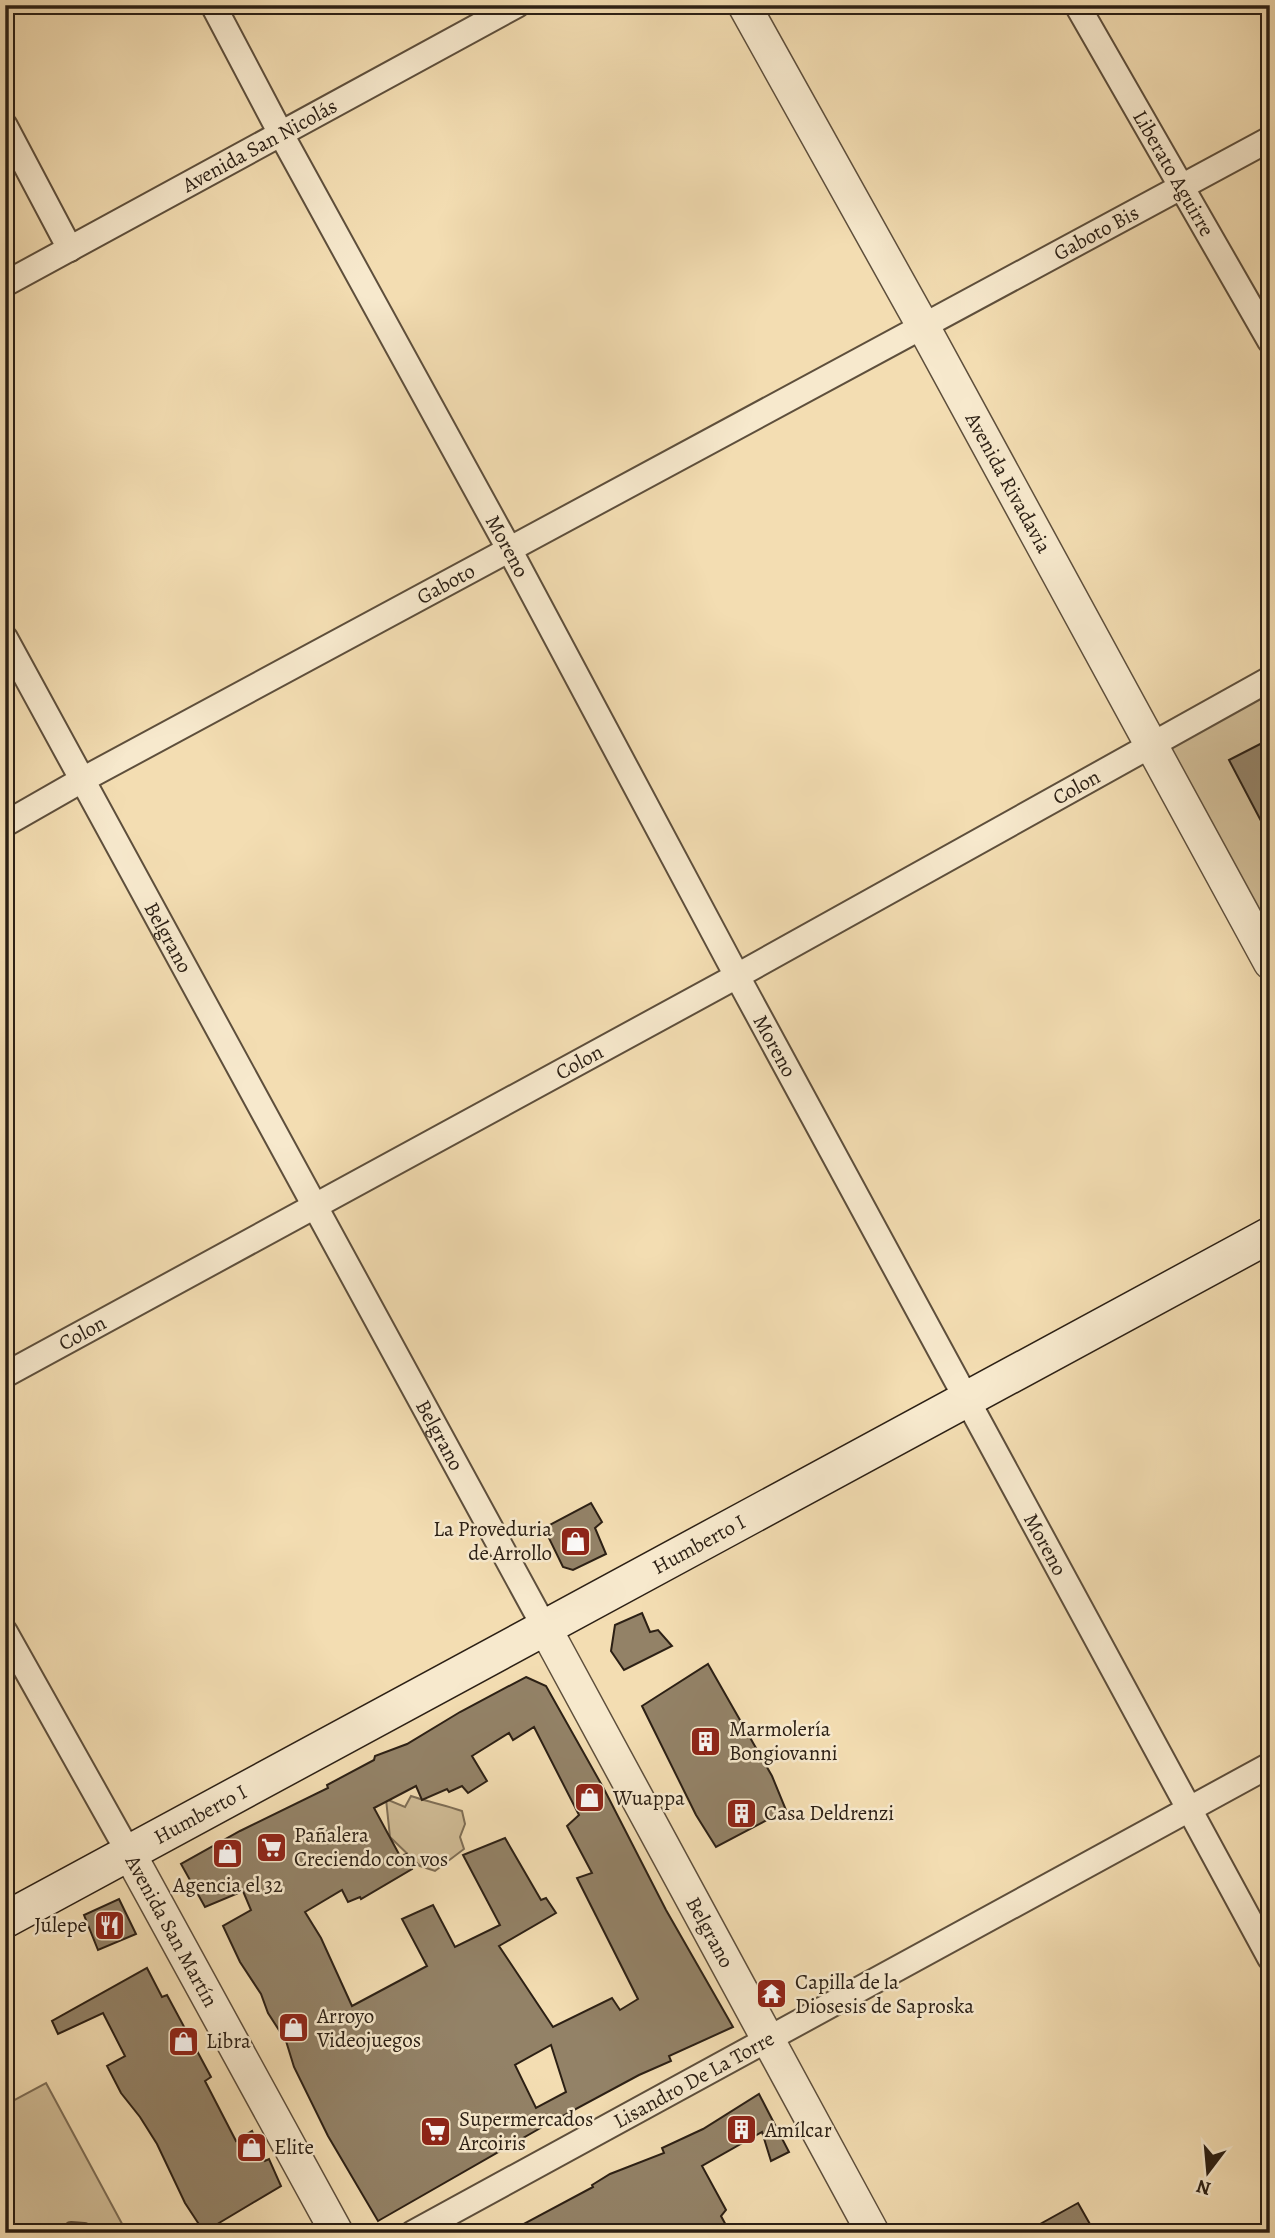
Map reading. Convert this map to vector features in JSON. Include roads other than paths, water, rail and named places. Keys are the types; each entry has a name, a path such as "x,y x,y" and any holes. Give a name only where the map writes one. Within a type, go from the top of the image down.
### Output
{"main road":[{"name":"Humberto I","path":"5,1920 1270,1235"}],"street":[{"name":"Moreno","path":"212,5 1270,1958"},
{"name":"Avenida San Nicolás","path":"5,284 517,5"},
{"name":"Avenida Rivadavia","path":"744,5 923,326 1270,963"},
{"name":"Liberato Aguirre","path":"1077,5 1270,341"},
{"path":"5,126 70,249"},
{"name":"Gaboto Bis","path":"923,326 1270,139"},
{"name":"Gaboto","path":"5,824 923,326"},
{"name":"Belgrano","path":"5,638 873,2233"},
{"name":"Colon","path":"5,1375 737,976 1270,679"},
{"name":"Avenida San Martín","path":"5,1632 337,2233"},
{"name":"Lisandro De La Torre","path":"413,2233 1270,1765"}],"lane":[{"path":"67,2233 71,2229 84,2230 86,2233"}],"place":[{"name":"La Proveduria de Arrollo","path":"575,1541"},
{"name":"Marmolería Bongiovanni","path":"706,1741"},
{"name":"Wuappa","path":"590,1798"},
{"name":"Casa Deldrenzi","path":"741,1813"},
{"name":"Pañalera Creciendo con vos","path":"271,1847"},
{"name":"Agencia el 32","path":"228,1853"},
{"name":"Julepe","path":"110,1925"},
{"name":"Capilla de la Diosesis de Saproska","path":"772,1994"},
{"name":"Arroyo Videojuegos","path":"294,2028"},
{"name":"Libra","path":"183,2041"},
{"name":"Amílcar","path":"742,2130"},
{"name":"Supermercados Arcoiris","path":"436,2131"},
{"name":"Elite","path":"251,2147"}]}
